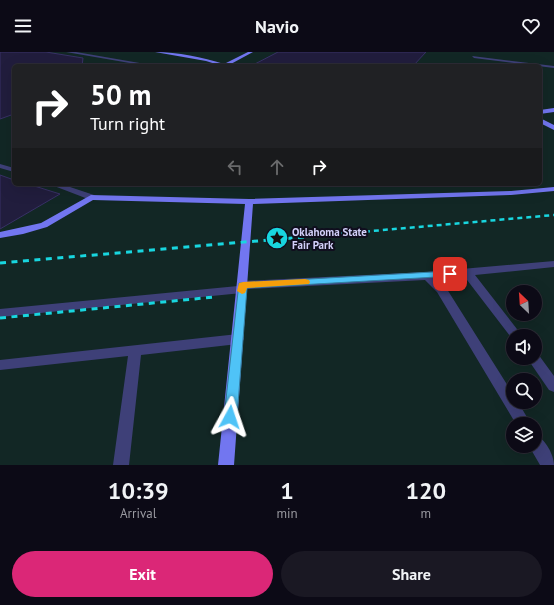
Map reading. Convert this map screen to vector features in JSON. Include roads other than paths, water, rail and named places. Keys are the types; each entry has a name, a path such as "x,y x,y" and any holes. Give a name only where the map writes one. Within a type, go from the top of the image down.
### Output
{"street":[{"path":"68,52 138,64"},
{"path":"157,52 206,60 219,64"},
{"path":"229,64 251,52"},
{"path":"476,52 473,59 524,64"},
{"path":"542,66 554,67"},
{"path":"542,112 554,110"},
{"path":"542,121 554,128"},
{"path":"0,166 12,169"},
{"path":"59,186 91,197 233,201 249,206 511,193 554,189"},
{"path":"0,236 44,225 91,197"},
{"path":"226,465 249,206"},
{"path":"0,313 242,287 427,276 554,264"},
{"path":"467,272 511,329"},
{"path":"427,276 441,290 520,417"},
{"path":"0,364 238,339"},
{"path":"121,465 136,350"},
{"path":"538,365 554,386"},
{"path":"542,453 549,465"}],"railway":[{"path":"338,234 554,215"},
{"path":"0,263 350,233"},
{"path":"0,318 214,297"}],"place":[{"name":"Oklahoma State Fair Park","path":"277,238"}]}
